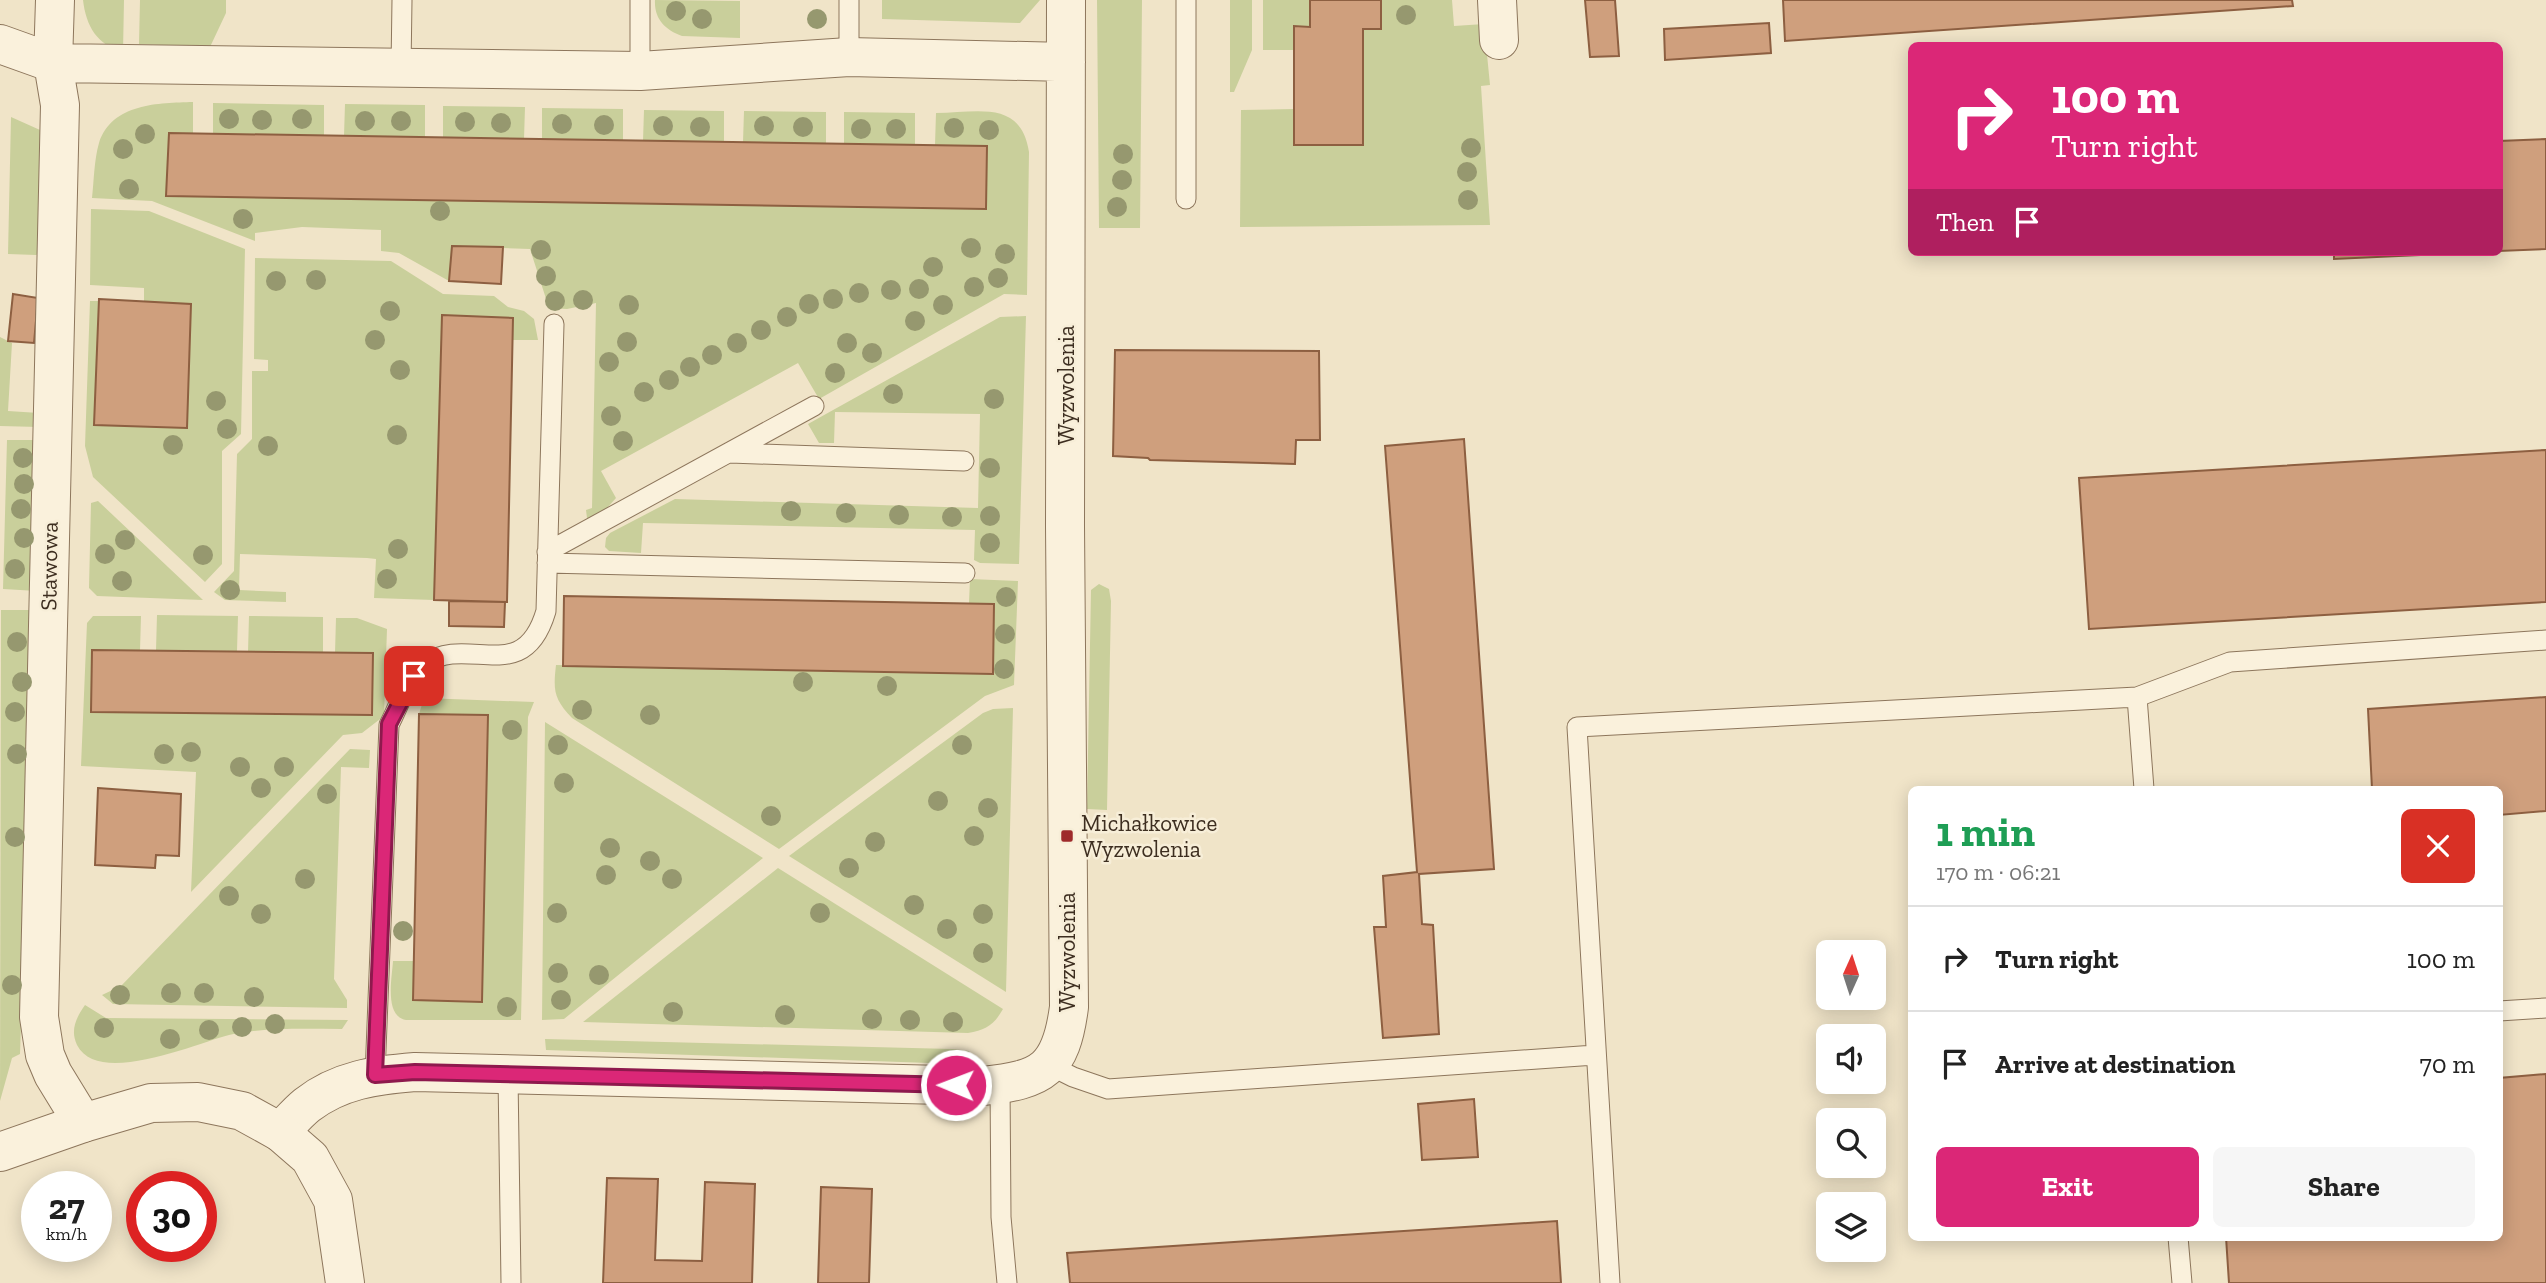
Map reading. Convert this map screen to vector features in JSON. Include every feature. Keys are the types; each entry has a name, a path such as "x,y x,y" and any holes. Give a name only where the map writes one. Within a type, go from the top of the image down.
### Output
{"street":[{"name":"Stawowa","path":"55,0 53,63 60,105 39,1017 45,1055 53,1074 83,1123"},
{"name":"Wyzwolenia","path":"1049,1065 1058,1051 1066,1029 1069,1007 1065,526 1066,0"},
{"path":"1497,0 1499,40"},
{"path":"0,44 53,63 639,71 849,57 1066,62"},
{"path":"280,1132 307,1104 349,1081 375,1075 415,1072 983,1086 1014,1083 1036,1075 1049,1065"},
{"path":"0,1152 151,1103 198,1102 242,1111 280,1132 310,1158 333,1200 345,1283"}],"lane":[{"path":"401,68 402,0"},
{"path":"639,71 640,0"},
{"path":"849,0 849,57"},
{"path":"1186,0 1186,199"},
{"path":"375,1075 389,724 414,676 425,664 440,657 458,654 503,656 525,647 540,631 546,611 554,324"},
{"path":"547,557 814,406"},
{"path":"729,453 964,461"},
{"path":"547,557 965,573"},
{"path":"1610,1283 1577,727 2137,697 2230,663 2546,640"},
{"path":"2137,697 2144,786"},
{"path":"2503,1011 2546,1008"},
{"path":"1049,1065 1108,1089 1595,1055"},
{"path":"508,1076 511,1283"},
{"path":"1000,1084 1001,1217 1007,1283"},
{"path":"2178,1241 2182,1283"}],"green space":[{"path":"83,0 124,0 123,52 106,45 94,33"},
{"path":"140,0 226,0 226,13 210,47 139,44"},
{"path":"655,0 740,1 740,38 676,34 659,18"},
{"path":"882,0 1040,0 1020,23 882,19"},
{"path":"1097,0 1142,0 1140,228 1099,228"},
{"path":"1230,0 1252,0 1252,50 1234,92 1230,92"},
{"path":"1263,0 1310,0 1310,27 1294,27 1294,50 1263,50"},
{"path":"1381,0 1452,0 1454,26 1484,24 1490,85 1481,86 1490,225 1240,227 1241,110 1294,109 1295,145 1363,145 1363,29 1381,29"},
{"path":"193,102 193,134 169,133 166,195 986,208 987,146 935,145 936,113 995,113 1007,116 1017,124 1024,135 1029,152 1027,295 1004,294 819,399 798,363 601,471 616,498 598,518 587,518 586,510 592,508 596,303 567,309 549,308 530,249 452,246 449,281 399,253 381,251 381,230 302,227 255,233 255,241 152,201 92,198 99,143 114,120 138,108"},
{"path":"213,103 324,105 324,136 213,134"},
{"path":"345,104 425,105 425,137 344,136"},
{"path":"443,106 525,107 524,139 443,138"},
{"path":"542,108 623,109 623,141 542,139"},
{"path":"644,110 724,111 724,142 643,141"},
{"path":"744,111 826,112 826,144 743,142"},
{"path":"844,112 915,113 915,145 844,144"},
{"path":"11,117 49,134 45,249 36,255 8,254"},
{"path":"91,209 149,211 245,249 241,434 222,451 222,564 205,582 93,477 85,446 90,301 99,301 95,425 187,428 191,304 144,301 144,288 90,285"},
{"path":"255,258 391,261 443,294 494,296 508,307 524,311 534,319 538,340 513,340 513,318 442,315 434,600 374,598 376,559 367,558 240,554 239,590 286,592 286,602 225,600 214,592 234,571 237,454 252,439 252,371 268,371 268,360 254,359"},
{"path":"1026,316 1019,564 980,563 974,560 975,530 643,523 641,553 609,551 605,547 610,533 675,499 978,508 980,414 835,412 834,443 819,443 808,424 1000,317"},
{"path":"0,337 12,343 8,411 39,413 39,427 0,426"},
{"path":"7,440 41,440 37,591 3,589"},
{"path":"98,501 203,600 97,596 89,588 91,503"},
{"path":"970,579 1018,581 1014,685 985,696 779,849 572,718 556,694 556,665 993,674 994,604 969,603"},
{"path":"1099,584 1109,589 1111,601 1107,810 1087,809 1091,590"},
{"path":"1,610 35,610 20,1054 12,1058 0,1101"},
{"path":"157,615 238,616 237,651 156,650"},
{"path":"93,616 141,616 140,650 92,650 92,712 372,714 373,654 335,653 336,618 357,618 387,629 384,716 362,733 343,735 191,892 196,772 81,766 87,623"},
{"path":"249,616 323,617 323,653 248,652"},
{"path":"424,698 534,702 528,717 521,1020 406,1020 399,1017 392,1004 393,961 414,961 414,1000 482,1002 488,715 419,714"},
{"path":"1013,708 1006,992 789,856 983,713 993,709"},
{"path":"545,722 763,858 564,1019 542,1020"},
{"path":"350,749 370,750 369,768 341,767 334,979 347,1000 347,1008 113,1004 102,995 121,986"},
{"path":"778,868 1003,1009 1000,1015 989,1026 968,1033 583,1022"},
{"path":"85,1005 106,1018 348,1020 342,1029 243,1032 149,1059 105,1062 88,1057 75,1040 75,1024"},
{"path":"545,1039 952,1049 969,1051 972,1058 930,1063 546,1050"}],"building":[{"path":"1310,0 1381,0 1381,29 1363,29 1363,145 1294,145 1294,26 1310,27"},
{"path":"1585,0 1615,0 1619,56 1590,57"},
{"path":"1783,0 2292,0 2293,6 1785,41"},
{"path":"1769,23 1771,53 1665,60 1664,29"},
{"path":"169,133 987,146 986,209 166,196"},
{"path":"2546,139 2546,249 2503,251 2503,141"},
{"path":"452,246 503,247 501,284 449,281"},
{"path":"2334,256 2399,256 2334,259"},
{"path":"13,294 38,298 34,343 8,341"},
{"path":"99,299 191,304 187,428 94,425"},
{"path":"442,315 513,318 507,602 434,600"},
{"path":"1115,350 1319,351 1320,440 1296,440 1295,464 1150,460 1113,456"},
{"path":"1464,439 1494,869 1419,874 1422,924 1433,925 1439,1034 1383,1038 1374,927 1386,927 1383,876 1417,872 1385,446"},
{"path":"2546,450 2546,602 2089,629 2079,478"},
{"path":"564,596 994,604 993,674 563,666"},
{"path":"449,601 505,602 504,627 449,626"},
{"path":"92,650 373,653 372,715 91,712"},
{"path":"2546,697 2546,811 2503,815 2503,786 2372,786 2368,709"},
{"path":"419,714 488,715 482,1002 413,1000"},
{"path":"98,788 181,794 179,856 156,855 155,868 95,865"},
{"path":"2546,1074 2546,1283 2229,1283 2226,1241 2503,1241 2503,1078"},
{"path":"1474,1099 1478,1157 1422,1160 1418,1104"},
{"path":"607,1178 658,1179 655,1260 702,1261 705,1182 755,1184 752,1283 603,1283"},
{"path":"821,1187 872,1189 869,1283 818,1283"},
{"path":"1557,1221 1561,1283 1070,1283 1067,1253"}],"place":[{"name":"Michałkowice Wyzwolenia","path":"1067,836"}],"route":[{"path":"414,676 389,724 375,1075 415,1072 956,1085"}]}
